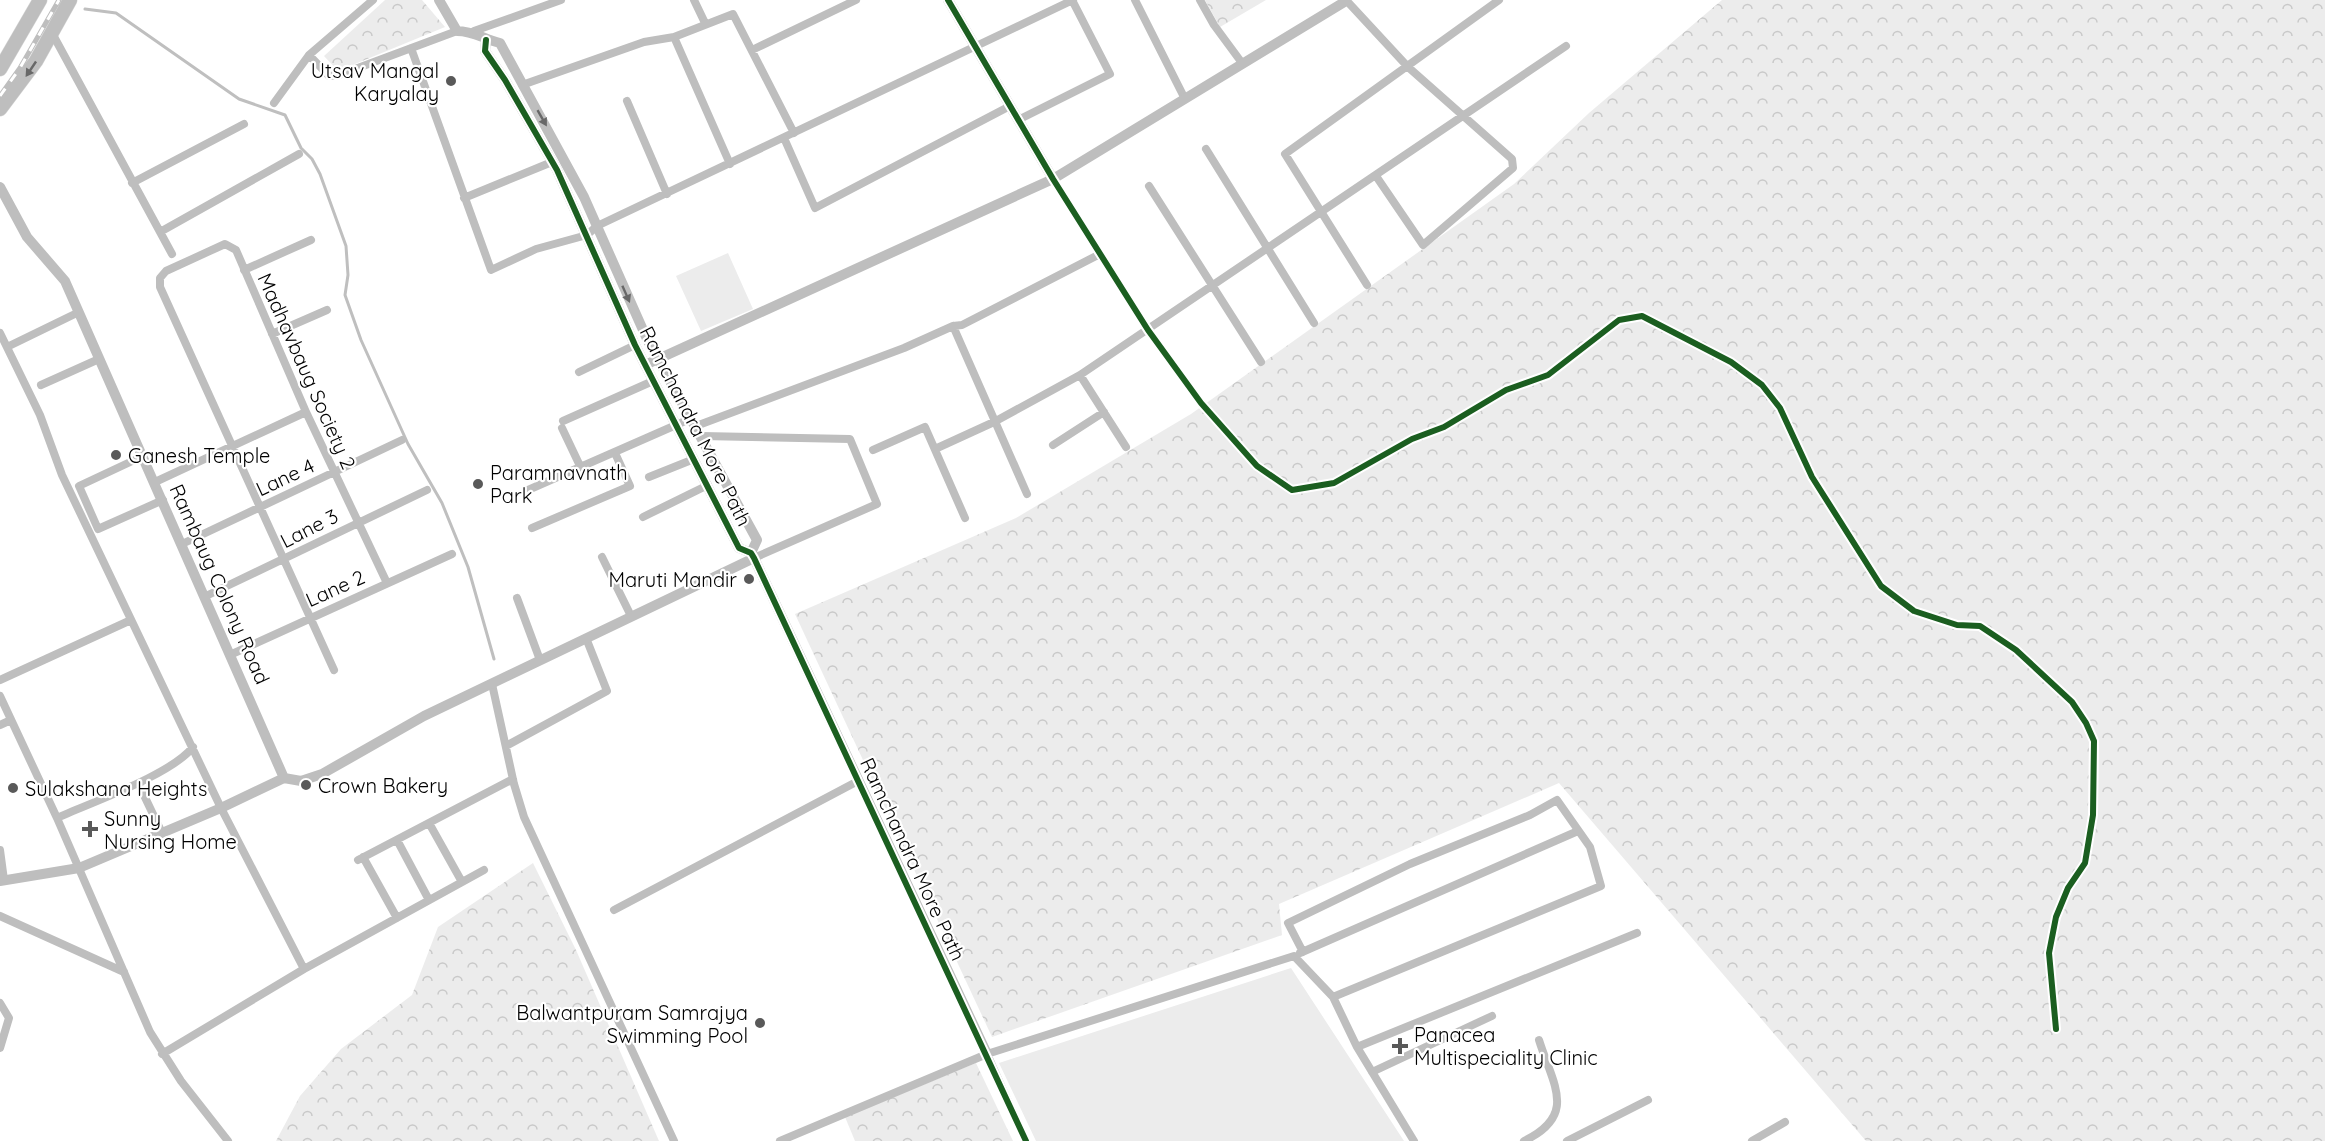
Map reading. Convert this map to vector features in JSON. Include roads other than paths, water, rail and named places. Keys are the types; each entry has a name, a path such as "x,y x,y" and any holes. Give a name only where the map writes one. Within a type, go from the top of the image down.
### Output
{"main road":[{"path":"0,109 21,83 70,0"},
{"path":"0,69 39,1"}],"street":[{"path":"274,103 309,55 374,0"},
{"path":"439,0 457,31"},
{"path":"309,55 329,76 457,31 474,31 561,0"},
{"path":"694,0 705,23"},
{"path":"752,50 856,0"},
{"path":"948,0 1053,179 1148,330 1201,403 1257,466 1292,490 1334,483 1412,439 1444,427 1506,390 1548,375 1619,320 1642,316 1731,362 1762,385 1780,408 1812,477 1881,586 1914,612 1957,625 1980,626 2016,650 2072,702 2094,741 2093,815 2085,863 2068,888 2056,917 2049,953 2056,1029"},
{"path":"411,48 491,270 536,249 587,235 597,226 1072,0 1110,74 1018,120"},
{"path":"1135,0 1185,99"},
{"path":"1200,0 1214,25 1242,63"},
{"path":"645,365 1053,179 1346,0 1408,67 1466,115 1512,159 1513,168 1423,245 1376,176"},
{"path":"1367,285 1286,154 1499,0"},
{"path":"522,85 644,42 674,37 733,14 794,133"},
{"path":"474,31 486,40"},
{"path":"51,33 172,254"},
{"path":"674,37 730,164"},
{"name":"Ramchandra More Path","path":"752,556 757,540 647,339 567,164 500,43 486,40 485,51 505,80 552,162 635,345 739,548 752,556 987,1054"},
{"path":"935,449 994,422 1080,375 1566,46"},
{"path":"627,101 667,194"},
{"path":"784,138 815,208 1010,106"},
{"path":"132,183 244,124"},
{"path":"1206,149 1314,323"},
{"path":"160,232 299,154"},
{"path":"464,198 552,162"},
{"path":"1149,186 1261,362"},
{"name":"Rambaug Colony Road","path":"0,187 27,237 65,281 232,654 284,778"},
{"path":"244,270 311,240"},
{"name":"Madhavbaug Society 2","path":"233,446 159,287 160,278 166,271 225,244 234,248 306,412 387,583"},
{"path":"697,427 904,348 953,326 962,325 1100,254"},
{"path":"272,334 327,310"},
{"path":"7,347 79,312"},
{"path":"953,326 1027,494"},
{"path":"0,333 40,415 62,475 131,620 221,808 303,969"},
{"path":"579,372 635,345"},
{"path":"41,385 99,359"},
{"path":"1080,375 1126,447"},
{"path":"581,468 562,424 653,381"},
{"path":"155,482 306,412"},
{"path":"1053,445 1104,412"},
{"path":"0,850 2,880 79,868 221,808 284,778 301,781 322,774 424,716 752,556 877,504 850,439 677,426 528,490"},
{"path":"873,450 925,427 965,518"},
{"name":"Lane 4","path":"182,544 402,440"},
{"path":"233,446 334,670"},
{"path":"532,528 630,486 615,453"},
{"path":"143,456 79,486 98,529 163,500"},
{"path":"649,477 694,459"},
{"path":"643,517 708,486"},
{"name":"Lane 3","path":"206,596 427,490"},
{"name":"Lane 2","path":"232,654 310,616 452,554"},
{"path":"602,557 631,616"},
{"path":"517,598 540,660"},
{"path":"0,680 131,620"},
{"path":"506,746 607,691 586,638"},
{"path":"492,684 513,779 524,817 674,1141"},
{"path":"0,696 162,1054 228,1141"},
{"path":"0,725 11,720"},
{"path":"57,818 159,772 186,756 193,747"},
{"path":"397,918 361,859 513,779"},
{"path":"614,910 858,781"},
{"path":"141,789 162,833"},
{"path":"1303,952 1288,923 1410,864 1530,814 1557,800 1590,847 1601,885 1333,998"},
{"path":"429,823 462,882"},
{"path":"780,1141 987,1054 1294,956 1578,831"},
{"path":"397,840 429,900"},
{"path":"162,1054 303,969 484,870"},
{"path":"0,916 124,972"},
{"path":"1357,1047 1637,933"},
{"path":"1294,956 1333,998 1357,1047 1414,1141"},
{"path":"0,1003 9,1018 0,1048"},
{"path":"1372,1072 1492,1016"},
{"path":"1524,1141 1548,1127 1557,1110 1556,1092 1539,1040"},
{"path":"987,1054 1026,1141"},
{"path":"1573,1140 1648,1100"},
{"path":"1752,1141 1785,1122"}],"waterway":[{"path":"85,9 116,13 239,99 285,115 301,148 312,159 320,174 346,246 348,275 345,295 361,340 408,444 442,503 468,567 494,659"}],"railway":[{"path":"0,96 20,68 59,0"}],"place":[{"name":"Utsav Mangal Karyalay","path":"451,81"},
{"name":"Ganesh Temple","path":"116,455"},
{"name":"Paramnavnath Park","path":"478,484"},
{"name":"Maruti Mandir","path":"749,579"},
{"name":"Crown Bakery","path":"306,785"},
{"name":"Sulakshana Heights","path":"13,788"},
{"name":"Sunny Nursing Home","path":"90,829"},
{"name":"Balwantpuram Samrajya Swimming Pool","path":"760,1023"},
{"name":"Panacea Multispeciality Clinic","path":"1400,1046"}]}
